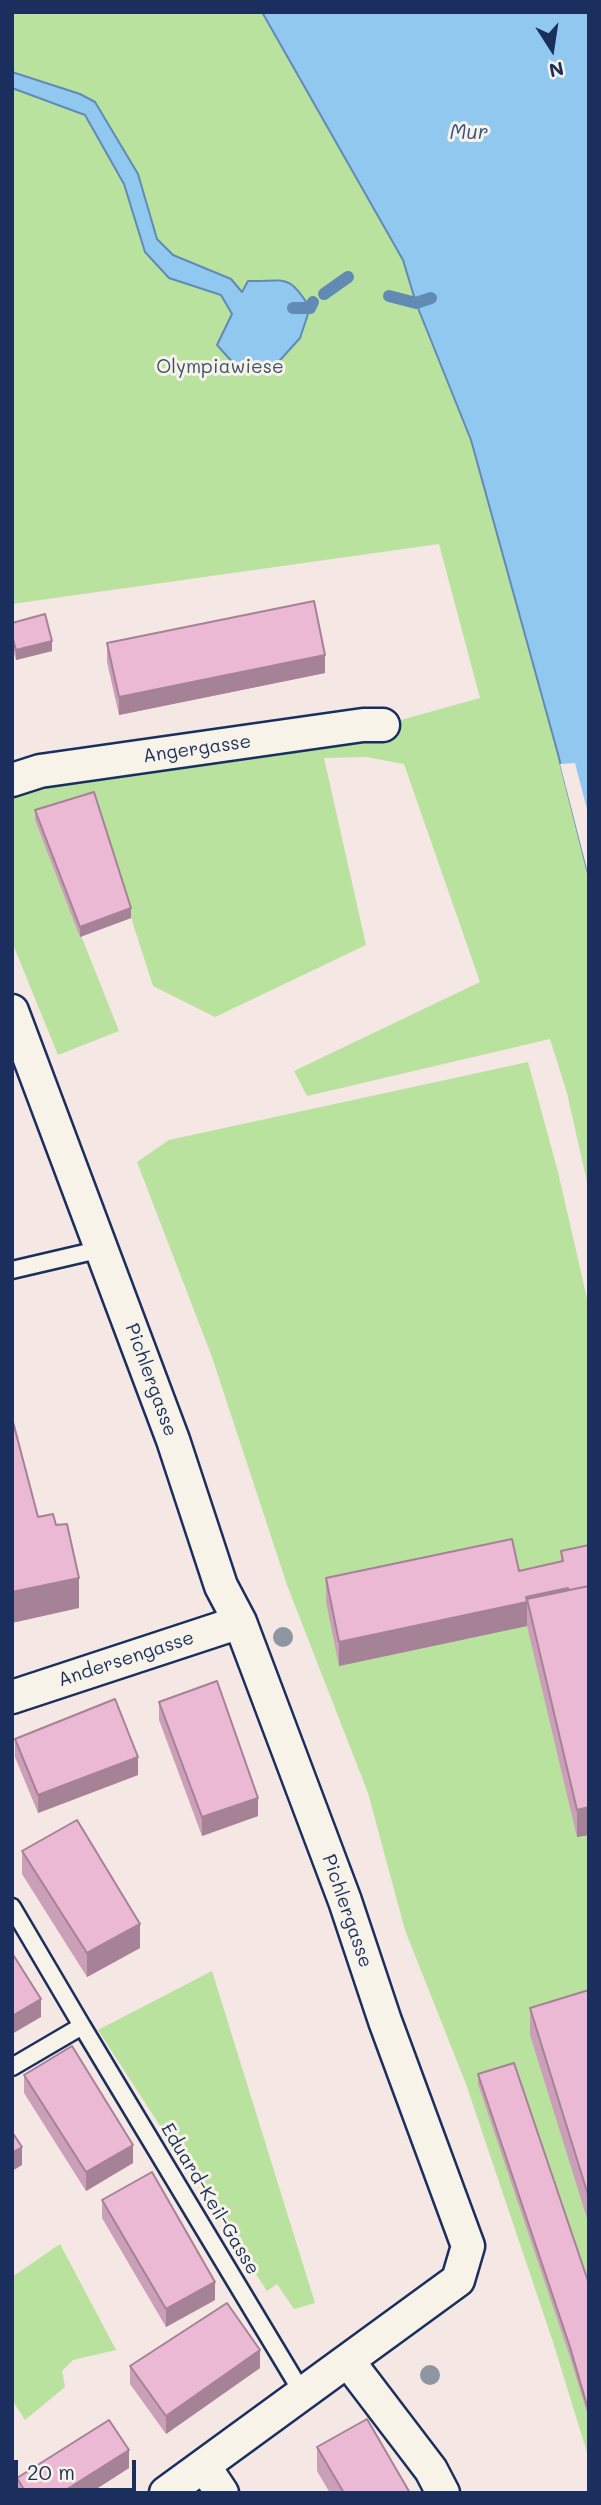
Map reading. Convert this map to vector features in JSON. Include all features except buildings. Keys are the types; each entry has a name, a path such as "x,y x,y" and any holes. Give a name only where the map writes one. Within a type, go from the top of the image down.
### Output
{"street":[{"name":"Angergasse","path":"12,780 40,771 363,725 383,725"},
{"name":"Pichlergasse","path":"12,1012 173,1440 221,1586 240,1622 345,1901 385,2021 468,2246 458,2280 166,2493"},
{"name":"Andersengasse","path":"12,1697 240,1622"},
{"path":"348,2361 431,2470 443,2493"},
{"path":"204,2466 222,2493"}],"lane":[{"path":"12,1270 102,1249"},
{"name":"Eduard-Keil-Gasse","path":"12,1907 303,2394"},
{"path":"12,2067 82,2026"}],"green space":[{"name":"Olympiawiese","path":"12,12 262,12 403,260 416,303 471,440 558,754 589,877 589,1191 567,1093 550,1039 307,1096 294,1071 480,982 404,764 366,757 324,758 366,945 215,1017 153,986 94,802 35,820 119,1031 58,1055 12,942 12,780 383,725 480,698 439,544 12,604"},
{"path":"528,1062 558,1172 589,1307 589,2459 553,2342 466,2084 405,1930 368,1793 287,1585 212,1357 137,1162 169,1140"},
{"path":"212,1971 315,2303 294,2309 277,2284 267,2291 98,2030"},
{"path":"60,2244 116,2350 73,2360 62,2371 65,2387 25,2420 12,2400 12,2277"}],"water":[{"name":"Mur","path":"262,12 589,12 589,877 558,754 471,440 416,303 403,260"},
{"path":"12,72 80,94 95,102 138,174 157,239 173,255 231,279 242,292 248,281 285,281 296,289 310,308 300,338 273,368 235,365 217,345 232,314 221,295 169,278 145,252 124,184 85,115 12,88"}],"pier":[{"path":"575,763 589,817 589,877 560,764"}],"waterway":[{"path":"324,294 348,277"},
{"path":"389,296 416,303 431,298"},
{"path":"293,308 310,308 313,302"}]}
